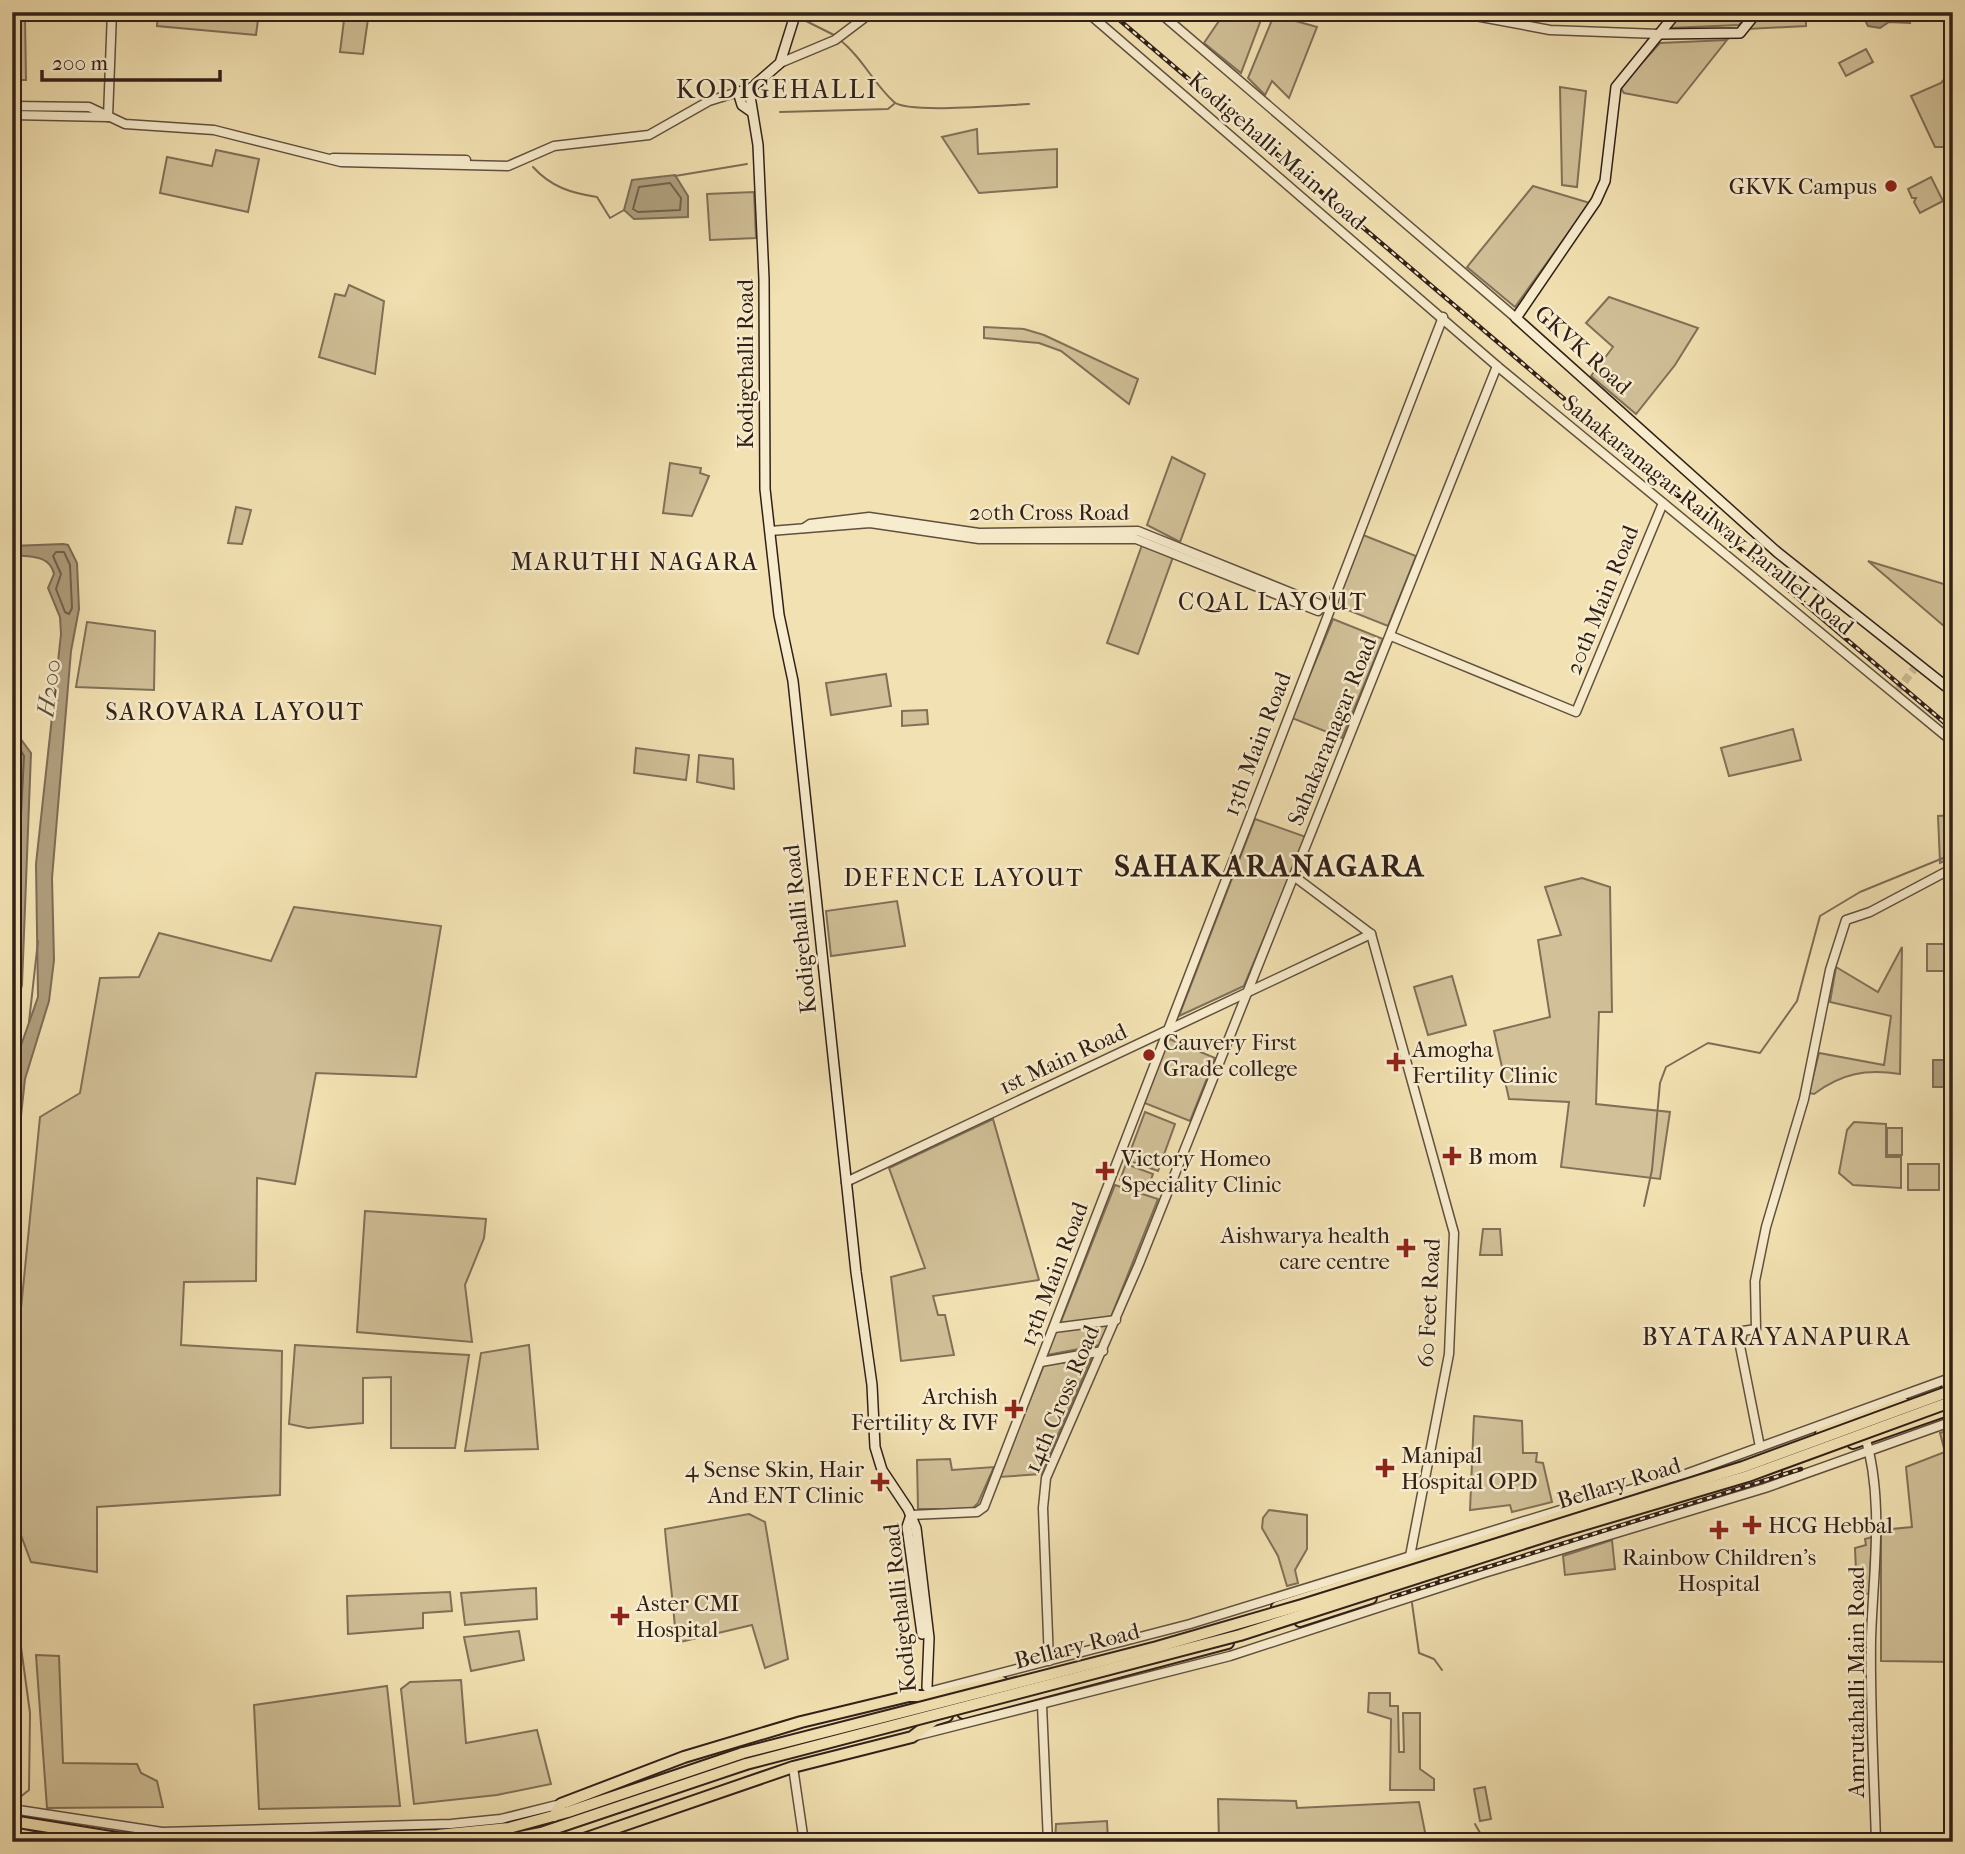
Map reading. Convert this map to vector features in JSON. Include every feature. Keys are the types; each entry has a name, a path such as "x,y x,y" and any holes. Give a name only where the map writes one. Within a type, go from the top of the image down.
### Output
{"highway":[{"name":"Bellary Road","path":"561,1804 684,1757 808,1720 928,1691 934,1696 1017,1679 1213,1628 1555,1518 1742,1462 1951,1383"},
{"name":"Bellary Road","path":"191,1842 233,1836 478,1832 554,1816 745,1759 1302,1605 1743,1467 1951,1383"},
{"name":"Bellary Road","path":"494,1842 541,1833 745,1759 1217,1642 1559,1532 1748,1476 1953,1401"},
{"name":"Bellary Road","path":"575,1842 797,1766 912,1737 935,1725 1189,1655 1750,1481 1953,1408"},
{"path":"797,1766 822,1748 825,1738 820,1726 808,1720"},
{"path":"554,1816 561,1804"},
{"path":"12,1821 117,1838 176,1842"},
{"path":"15,1834 59,1842"}],"main road":[{"path":"743,91 780,64 796,12"},
{"name":"GKVK Road","path":"1677,12 1616,87 1605,181 1596,201 1516,318 1777,552 1915,667 1953,692"},
{"path":"1659,34 1740,33 1757,12"},
{"name":"Kodigehalli Road","path":"743,91 742,105 752,112 758,145 764,269 763,436 770,531 779,615 793,681 846,1182 873,1385 877,1457 916,1528 929,1638 928,1691 935,1725"}],"street":[{"path":"108,117 113,12"},
{"path":"780,64 836,39 872,12"},
{"name":"Kodigehalli Main Road","path":"1087,12 1497,366"},
{"path":"1159,12 1516,318"},
{"path":"1454,12 1550,30 1659,34"},
{"path":"12,106 89,107 108,117 136,125 214,130 341,162 514,164 554,146 649,135 716,98 743,91"},
{"path":"12,115 108,117"},
{"name":"13th Main Road","path":"911,1515 977,1513 984,1507 1325,609 1443,317"},
{"name":"Sahakaranagar Railway Parallel Road","path":"1497,366 1953,742"},
{"name":"Sahakaranagar Road","path":"1139,1264 1497,366"},
{"name":"20th Main Road","path":"1391,636 1576,712 1663,503"},
{"name":"20th Cross Road","path":"770,531 869,517 979,533 1138,531 1319,604 1325,609"},
{"path":"1760,1447 1740,1346 1743,1331 1756,1329 1755,1281 1766,1227 1804,1099 1830,970 1846,920 1870,912 1953,868"},
{"path":"1295,877 1371,934"},
{"name":"1st Main Road","path":"846,1182 1371,934"},
{"name":"60 Feet Road","path":"1371,934 1454,1233 1449,1353 1410,1556"},
{"name":"14th Cross Road","path":"1049,1661 1043,1508 1046,1478 1139,1264"},
{"path":"1054,1328 1116,1320"},
{"path":"1041,1362 1102,1350"},
{"path":"928,1691 1190,1624 1686,1474 1951,1383"},
{"name":"Amrutahalli Main Road","path":"1860,1418 1870,1451 1876,1530 1871,1663 1877,1842"},
{"path":"935,1725 1042,1705 1230,1657 1484,1573 1765,1488 1953,1421"},
{"path":"1042,1705 1048,1842"},
{"path":"797,1766 804,1842"},
{"path":"12,1809 162,1832 233,1836 451,1824 501,1819 561,1804"}],"shaded area":[{"path":"158,12 259,12 256,35 157,26"},
{"path":"345,12 369,12 363,54 340,52"},
{"path":"1225,12 1255,12 1262,17 1241,73 1204,43"},
{"path":"1682,12 1749,12 1739,25 1669,28"},
{"path":"1762,12 1806,12 1806,26 1748,29"},
{"path":"1274,15 1317,27 1289,98 1272,81 1265,95 1248,78"},
{"path":"12,18 25,18 26,80 12,80"},
{"path":"1727,40 1677,103 1624,93 1620,87 1660,43"},
{"path":"1866,49 1873,62 1846,76 1839,63"},
{"path":"1953,69 1953,147 1935,147 1911,96 1941,83"},
{"path":"1560,87 1586,91 1577,187 1562,185"},
{"path":"977,129 978,154 1057,149 1057,187 979,193 942,137"},
{"path":"216,150 259,159 248,212 160,193 167,157 212,166"},
{"path":"1931,177 1943,201 1920,213 1914,202 1916,198 1912,198 1908,189"},
{"path":"1533,186 1590,203 1515,307 1467,267"},
{"path":"754,192 756,238 710,240 707,194"},
{"path":"349,285 384,301 375,374 319,357 335,294 345,296"},
{"path":"1609,297 1698,328 1675,365 1636,414 1591,376 1613,347 1586,323"},
{"path":"984,327 1024,329 1044,335 1138,379 1129,404 1061,351 1039,343 984,338"},
{"path":"1172,457 1205,474 1180,542 1147,525"},
{"path":"670,463 701,468 700,473 709,476 692,516 663,513"},
{"path":"236,507 251,510 242,544 228,543"},
{"path":"1363,535 1416,556 1388,626 1335,605"},
{"path":"1142,545 1173,557 1138,654 1107,643"},
{"path":"1868,561 1947,585 1945,627"},
{"path":"1333,619 1383,639 1342,738 1292,718"},
{"path":"87,622 155,631 154,690 76,687"},
{"path":"886,674 891,706 831,715 826,683"},
{"path":"927,710 928,724 902,726 902,711"},
{"path":"1793,729 1801,760 1729,776 1721,748"},
{"path":"636,748 689,755 686,780 634,773"},
{"path":"699,755 733,759 734,789 697,782"},
{"path":"1953,815 1953,857 1940,863 1938,816"},
{"path":"1255,819 1306,837 1244,986 1179,1016"},
{"path":"1582,878 1610,887 1612,1012 1599,1012 1596,1104 1670,1112 1660,1179 1561,1167 1569,1102 1509,1099 1494,1031 1550,1017 1538,940 1561,935 1545,887"},
{"path":"897,901 905,946 831,956 826,911"},
{"path":"294,907 441,926 416,1077 316,1073 295,1184 257,1178 256,1281 184,1282 181,1345 282,1351 280,1495 97,1507 97,1572 31,1562 13,1514 14,1379 40,1117 80,1093 100,978 139,977 159,933 271,961"},
{"path":"1927,944 1953,944 1953,971 1927,971"},
{"path":"1902,947 1900,1074 1855,1074 1834,1081 1814,1094 1809,1093 1819,1053 1884,1065 1891,1016 1830,1002 1836,967 1878,992"},
{"path":"1452,976 1466,1025 1428,1035 1414,987"},
{"path":"1167,1038 1215,1058 1190,1121 1142,1102"},
{"path":"1145,1112 1175,1124 1158,1171 1127,1160"},
{"path":"993,1119 1039,1280 933,1296 938,1315 945,1315 954,1355 901,1361 891,1277 925,1268 889,1168"},
{"path":"1854,1122 1886,1124 1886,1157 1901,1157 1901,1188 1853,1185 1839,1173 1847,1130"},
{"path":"1887,1128 1902,1128 1902,1155 1887,1155"},
{"path":"1126,1164 1153,1174 1147,1190 1120,1180"},
{"path":"1908,1164 1939,1164 1939,1190 1908,1190"},
{"path":"1115,1185 1158,1199 1111,1317 1060,1324"},
{"path":"365,1211 486,1219 484,1238 465,1285 472,1342 357,1332"},
{"path":"1483,1229 1500,1229 1502,1255 1480,1255"},
{"path":"1109,1323 1100,1345 1047,1355 1056,1330"},
{"path":"295,1345 469,1355 455,1448 391,1448 391,1377 363,1378 363,1423 308,1428 289,1424"},
{"path":"529,1345 538,1449 465,1451 481,1353"},
{"path":"1091,1359 1041,1474 999,1477 1044,1365"},
{"path":"1474,1416 1522,1421 1523,1453 1537,1453 1536,1462 1543,1463 1552,1502 1512,1512 1510,1505 1470,1510"},
{"path":"1953,1429 1953,1662 1881,1661 1881,1530 1912,1527 1906,1467 1945,1452 1940,1433"},
{"path":"950,1459 952,1470 994,1467 978,1503 972,1509 918,1509 917,1460"},
{"path":"1269,1510 1307,1515 1307,1549 1295,1570 1298,1583 1287,1586 1278,1556 1262,1528 1263,1518"},
{"path":"749,1514 765,1522 788,1659 765,1668 752,1625 676,1643 665,1529"},
{"path":"1872,1537 1869,1594 1857,1593 1855,1548 1866,1545 1865,1539"},
{"path":"1612,1540 1615,1569 1565,1575 1563,1556"},
{"path":"536,1588 537,1619 465,1625 461,1593"},
{"path":"450,1592 452,1611 423,1613 423,1628 348,1634 347,1596"},
{"path":"519,1631 524,1660 471,1671 464,1637"},
{"path":"36,1655 59,1656 63,1763 137,1764 141,1773 157,1781 163,1807 47,1808"},
{"path":"461,1680 466,1743 537,1730 551,1784 497,1795 414,1804 401,1689 410,1682"},
{"path":"387,1686 400,1806 259,1809 254,1705"},
{"path":"1369,1693 1390,1693 1390,1706 1398,1706 1399,1752 1404,1752 1403,1713 1420,1713 1420,1769 1434,1779 1434,1790 1390,1790 1391,1719 1368,1712"},
{"path":"1485,1787 1491,1819 1480,1821 1474,1789"},
{"path":"1218,1799 1296,1801 1297,1808 1419,1802 1427,1842 1219,1842"},
{"path":"1107,1821 1108,1842 1055,1842 1056,1824"}],"water":[{"path":"1861,12 1907,12 1910,23 1889,22 1880,28 1868,26"},
{"path":"675,175 688,196 688,217 634,219 624,210 632,180"},
{"path":"68,545 77,563 79,609 71,651 52,878 54,960 49,1001 25,1079 13,1190 12,1080 38,997 36,864 61,634 60,617 48,588 54,574 52,568 38,558 12,555 12,546"},
{"path":"12,727 31,753 22,985 12,1023"},
{"path":"1933,1060 1944,1060 1945,1087 1933,1087"}],"waterway":[{"path":"800,18 836,36"},
{"path":"840,40 855,54 887,95 903,106 936,108 1029,104"},
{"path":"780,112 888,109 894,104"},
{"path":"675,176 747,164"},
{"path":"533,167 547,180 562,188 597,197 610,218 624,210"},
{"path":"1644,1206 1652,1170 1660,1083 1666,1067 1708,1043 1760,1053 1797,1001 1820,916 1860,892 1953,854"},
{"name":"H200","path":"29,1022 38,941"},
{"name":"H200","path":"12,1581 30,1713 29,1790 14,1802"},
{"path":"1412,1603 1419,1653 1434,1659 1442,1670"},
{"path":"1475,1824 1484,1840"}],"tunnel":[{"path":"1897,691 1914,669"}],"railway":[{"path":"1110,12 1953,730"},
{"path":"1392,1597 1801,1469"}],"place":[{"name":"GKVK Campus","path":"1891,186"},
{"name":"Cauvery First Grade college","path":"1149,1055"},
{"name":"Amogha Fertility Clinic","path":"1396,1062"},
{"name":"B mom","path":"1452,1156"},
{"name":"Victory Homeo Speciality Clinic","path":"1105,1171"},
{"name":"Aishwarya health care centre","path":"1406,1248"},
{"name":"Archish Fertility & IVF","path":"1014,1409"},
{"name":"Manipal Hospital OPD","path":"1385,1468"},
{"name":"4 Sense Skin, Hair And ENT Clinic","path":"880,1482"},
{"name":"HCG Hebbal","path":"1752,1525"},
{"name":"Rainbow Children's Hospital","path":"1719,1530"},
{"name":"Aster CMI Hospital","path":"620,1616"}],"district":[{"name":"KODIGEHALLI","path":"777,89"},
{"name":"MARUTHI NAGARA","path":"635,562"},
{"name":"CQAL LAYOUT","path":"1273,602"},
{"name":"SAROVARA LAYOUT","path":"235,712"},
{"name":"SAHAKARANAGARA","path":"1270,866"},
{"name":"DEFENCE LAYOUT","path":"964,878"},
{"name":"BYATARAYANAPURA","path":"1777,1337"}]}
